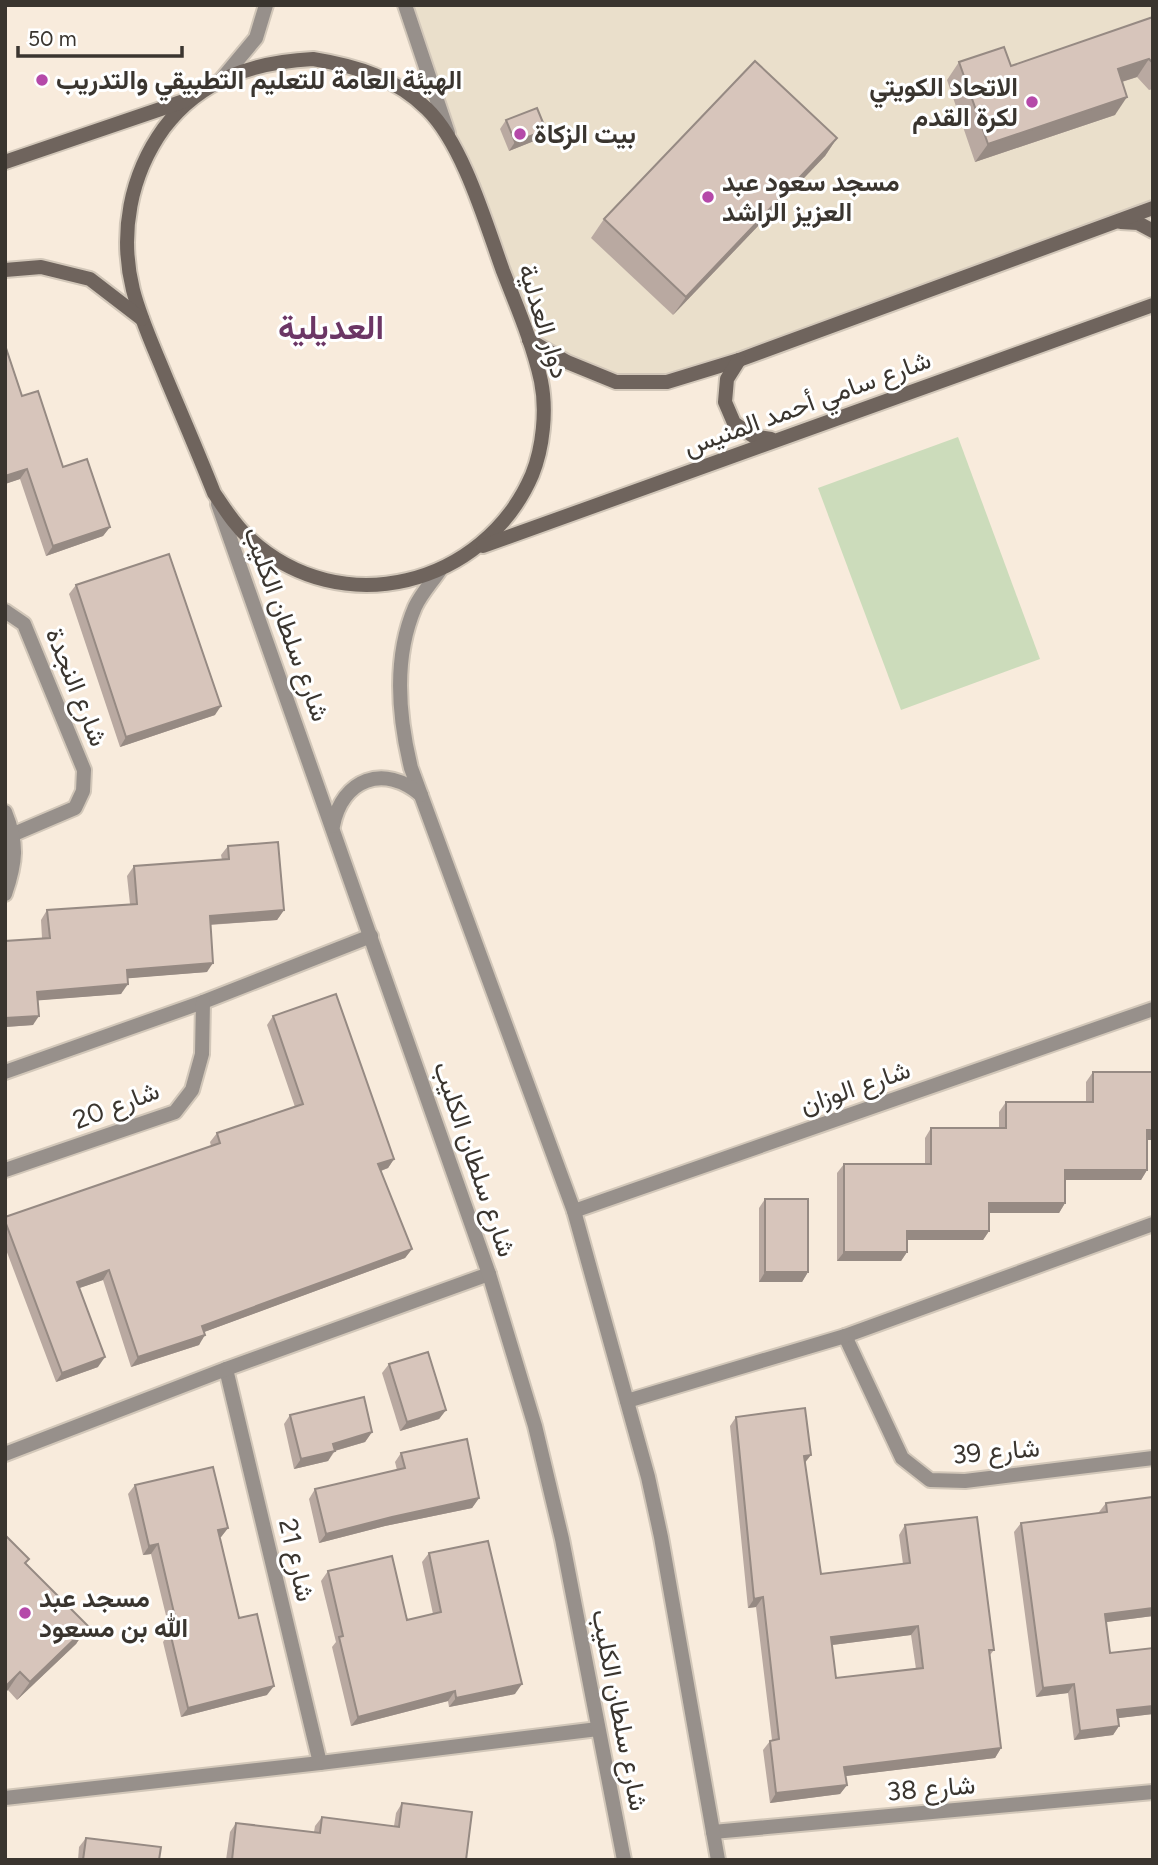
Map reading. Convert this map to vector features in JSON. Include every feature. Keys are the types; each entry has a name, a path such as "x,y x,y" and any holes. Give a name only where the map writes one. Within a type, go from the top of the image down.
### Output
{"main road":[{"name":"دوار العدلية","path":"313,59 345,64 375,74 403,90 428,110 448,134 482,214 529,340 542,383 543,429 532,474 510,514 478,547 440,570 412,580 384,585 354,585 317,577 272,557 250,539 230,517 214,493 142,319 133,288 128,227 131,197 140,169 154,142 172,118 194,97 221,80 250,68 281,61 313,59"},
{"path":"5,162 194,97"},
{"path":"529,340 567,362 616,382 667,382 739,360 1153,208"},
{"path":"1117,222 1138,223 1153,231"},
{"path":"5,270 41,267 90,279 142,319"},
{"name":"شارع سامي أحمد المنيس","path":"478,547 1153,305"},
{"path":"739,360 727,379 725,402 734,423 753,436 775,440"}],"street":[{"path":"221,80 256,38 266,5"},
{"path":"405,5 448,134"},
{"name":"شارع سلطان الكليب","path":"214,493 489,1274 535,1426 559,1527 624,1860"},
{"path":"440,570 416,605 399,669 404,739 411,768 574,1211 628,1401 661,1537 718,1860"},
{"name":"شارع النجدة","path":"5,611 24,624 84,770 83,791 75,808 14,834"},
{"path":"333,826 336,811 343,798 354,787 367,780 397,780 411,786 422,796"},
{"path":"5,812 14,834 13,868 5,894"},
{"path":"5,1072 203,1002 371,936"},
{"name":"شارع 20","path":"5,1170 175,1112 192,1090 202,1055 203,1002"},
{"name":"شارع الوزان","path":"574,1211 1153,1009"},
{"path":"628,1401 845,1336 1153,1224"},
{"path":"5,1454 226,1369 489,1274"},
{"name":"شارع 39","path":"845,1336 902,1458 930,1480 965,1481 1153,1458"},
{"name":"شارع 21","path":"226,1369 320,1763"},
{"path":"5,1798 320,1763 598,1728"},
{"name":"شارع 38","path":"713,1832 1153,1792"}],"shaded area":[{"path":"405,5 1153,5 1153,207 667,382 616,382 529,341"}],"green space":[{"path":"958,437 1040,659 901,710 818,488"}],"building":[{"name":"الاتحاد الكويتي لكرة القدم","path":"1153,17 1153,63 1149,59 1118,69 1127,97 988,144 959,62 1004,47 1011,66"},
{"name":"مسجد سعود عبد العزيز الراشد","path":"755,61 837,138 686,297 604,219"},
{"path":"537,108 546,130 515,142 506,120"},
{"path":"5,345 22,396 38,391 63,467 87,459 110,527 53,546 27,469 5,476"},
{"path":"169,554 221,706 126,737 76,585"},
{"path":"278,842 284,910 210,916 213,963 127,970 128,984 37,992 39,1016 5,1018 5,941 50,938 47,910 137,904 134,866 229,859 228,846"},
{"path":"336,994 394,1159 378,1164 412,1249 202,1326 205,1335 138,1357 109,1270 77,1282 105,1357 62,1373 5,1217 220,1143 217,1133 303,1104 273,1016"},
{"path":"1093,1072 1153,1072 1153,1130 1147,1130 1147,1170 1065,1170 1065,1203 989,1203 989,1231 907,1231 907,1252 844,1252 844,1164 931,1164 931,1128 1006,1128 1006,1102 1093,1102"},
{"path":"765,1199 808,1199 808,1272 765,1272"},
{"path":"428,1352 446,1410 407,1422 389,1364"},
{"path":"364,1397 372,1432 333,1444 335,1451 301,1459 290,1415"},
{"path":"805,1408 811,1455 804,1456 821,1574 910,1563 905,1525 977,1517 994,1650 989,1650 1001,1748 844,1767 847,1785 776,1793 770,1741 779,1739 763,1597 754,1599 736,1417","holes":["918,1626 923,1668 836,1678 831,1637"]},
{"path":"467,1439 479,1498 326,1534 315,1489 405,1468 401,1453"},
{"path":"213,1467 228,1528 218,1530 239,1618 257,1614 274,1686 188,1708 170,1632 178,1630 158,1544 149,1546 135,1485"},
{"path":"1153,1497 1153,1608 1105,1614 1110,1653 1153,1648 1153,1706 1117,1710 1119,1726 1080,1731 1074,1684 1043,1688 1021,1523 1107,1512 1106,1503"},
{"name":"مسجد عبد الله بن مسعود","path":"5,1535 29,1559 25,1563 88,1626 30,1682 20,1672 5,1687"},
{"path":"488,1541 522,1684 456,1698 455,1691 358,1717 339,1637 343,1636 328,1571 392,1556 407,1620 441,1612 429,1553"},
{"path":"402,1803 472,1812 466,1860 232,1860 236,1823 320,1833 322,1817 399,1827"},
{"path":"86,1838 161,1847 159,1860 83,1860"}],"place":[{"name":"الهيئة العامة للتعليم التطبيقي والتدريب","path":"42,80"},
{"name":"الاتحاد الكويتي لكرة القدم","path":"1032,102"},
{"name":"بيت الزكاة","path":"520,134"},
{"name":"مسجد سعود عبد العزيز الراشد","path":"708,197"},
{"name":"مسجد عبد الله بن مسعود","path":"25,1613"}],"district":[{"name":"العديلية","path":"331,327"}]}
